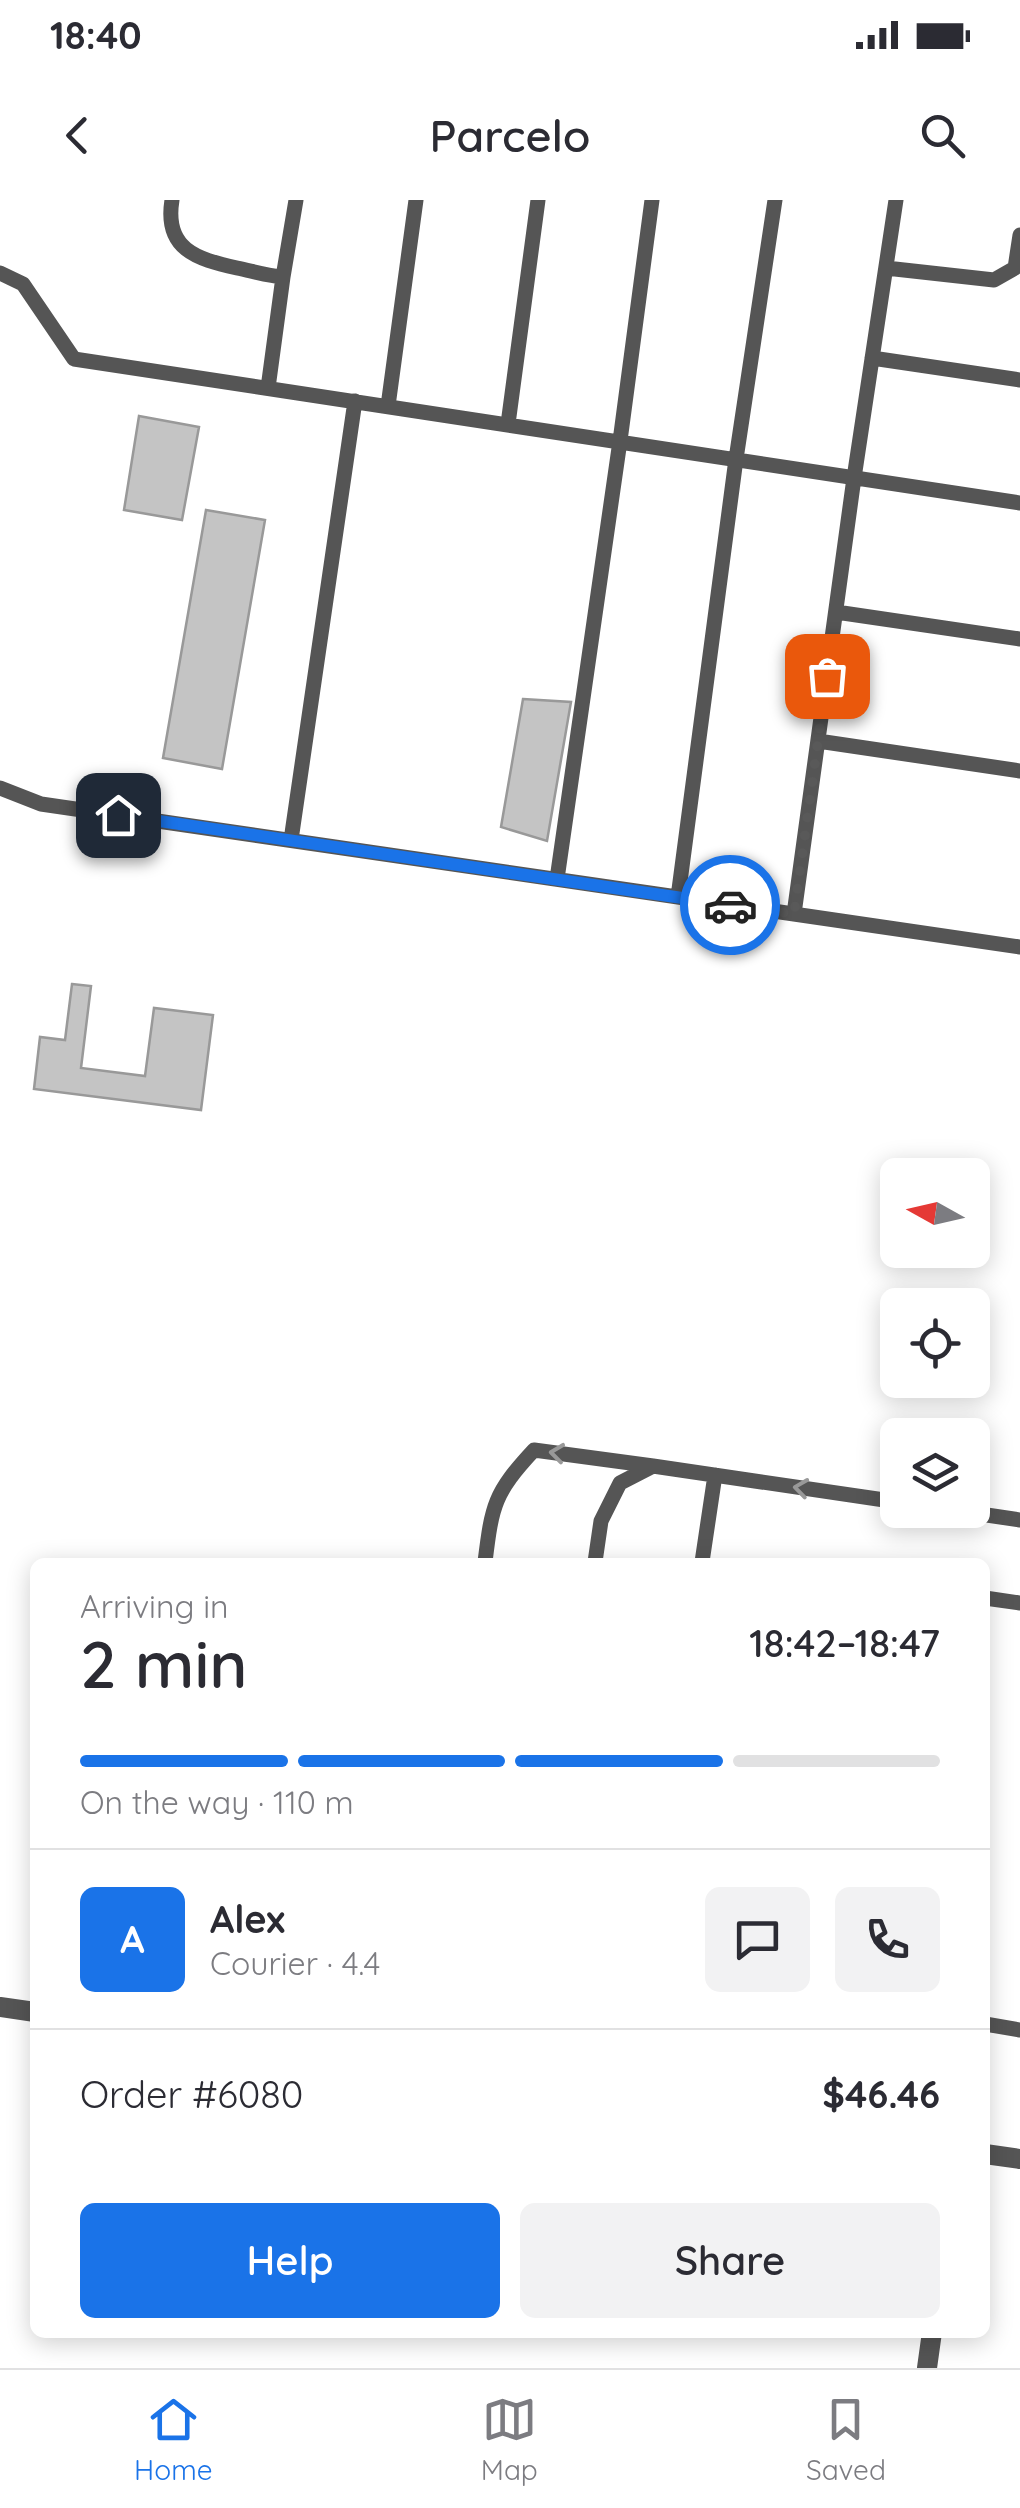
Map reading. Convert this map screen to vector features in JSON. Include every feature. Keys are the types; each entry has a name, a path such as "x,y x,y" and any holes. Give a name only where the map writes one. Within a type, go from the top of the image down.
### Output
{"street":[{"path":"0,2007 30,2011"},
{"path":"990,2155 1020,2159"},
{"path":"926,2368 931,2338"}],"lane":[{"path":"172,200 169,217 174,236 188,252 221,265 284,277"},
{"path":"268,388 296,200"},
{"path":"388,406 416,200"},
{"path":"508,424 538,200"},
{"path":"557,879 652,200"},
{"path":"678,897 775,200"},
{"path":"794,914 896,200"},
{"path":"886,268 994,280 1015,268 1019,245"},
{"path":"0,273 23,284 74,359 1020,503"},
{"path":"872,358 1020,380"},
{"path":"291,840 355,400"},
{"path":"836,612 1020,639"},
{"path":"818,741 1020,771"},
{"path":"0,788 41,804 1020,947"},
{"path":"485,1558 496,1499 509,1477 534,1450 880,1499"},
{"path":"596,1558 601,1521 620,1483 654,1466"},
{"path":"708,1558 715,1475"},
{"path":"990,1515 1020,1520"},
{"path":"990,1599 1020,1602"},
{"path":"990,2025 1020,2030"}],"building":[{"path":"139,416 199,427 182,520 124,510"},
{"path":"206,510 265,520 222,769 163,758"},
{"path":"523,699 571,702 547,841 501,827"},
{"path":"72,984 91,986 81,1068 145,1076 154,1008 213,1015 201,1110 34,1089 40,1037 65,1040"}],"way so far":[{"path":"730,905 794,914 827,676"}],"route":[{"path":"118,815 730,905"}]}
